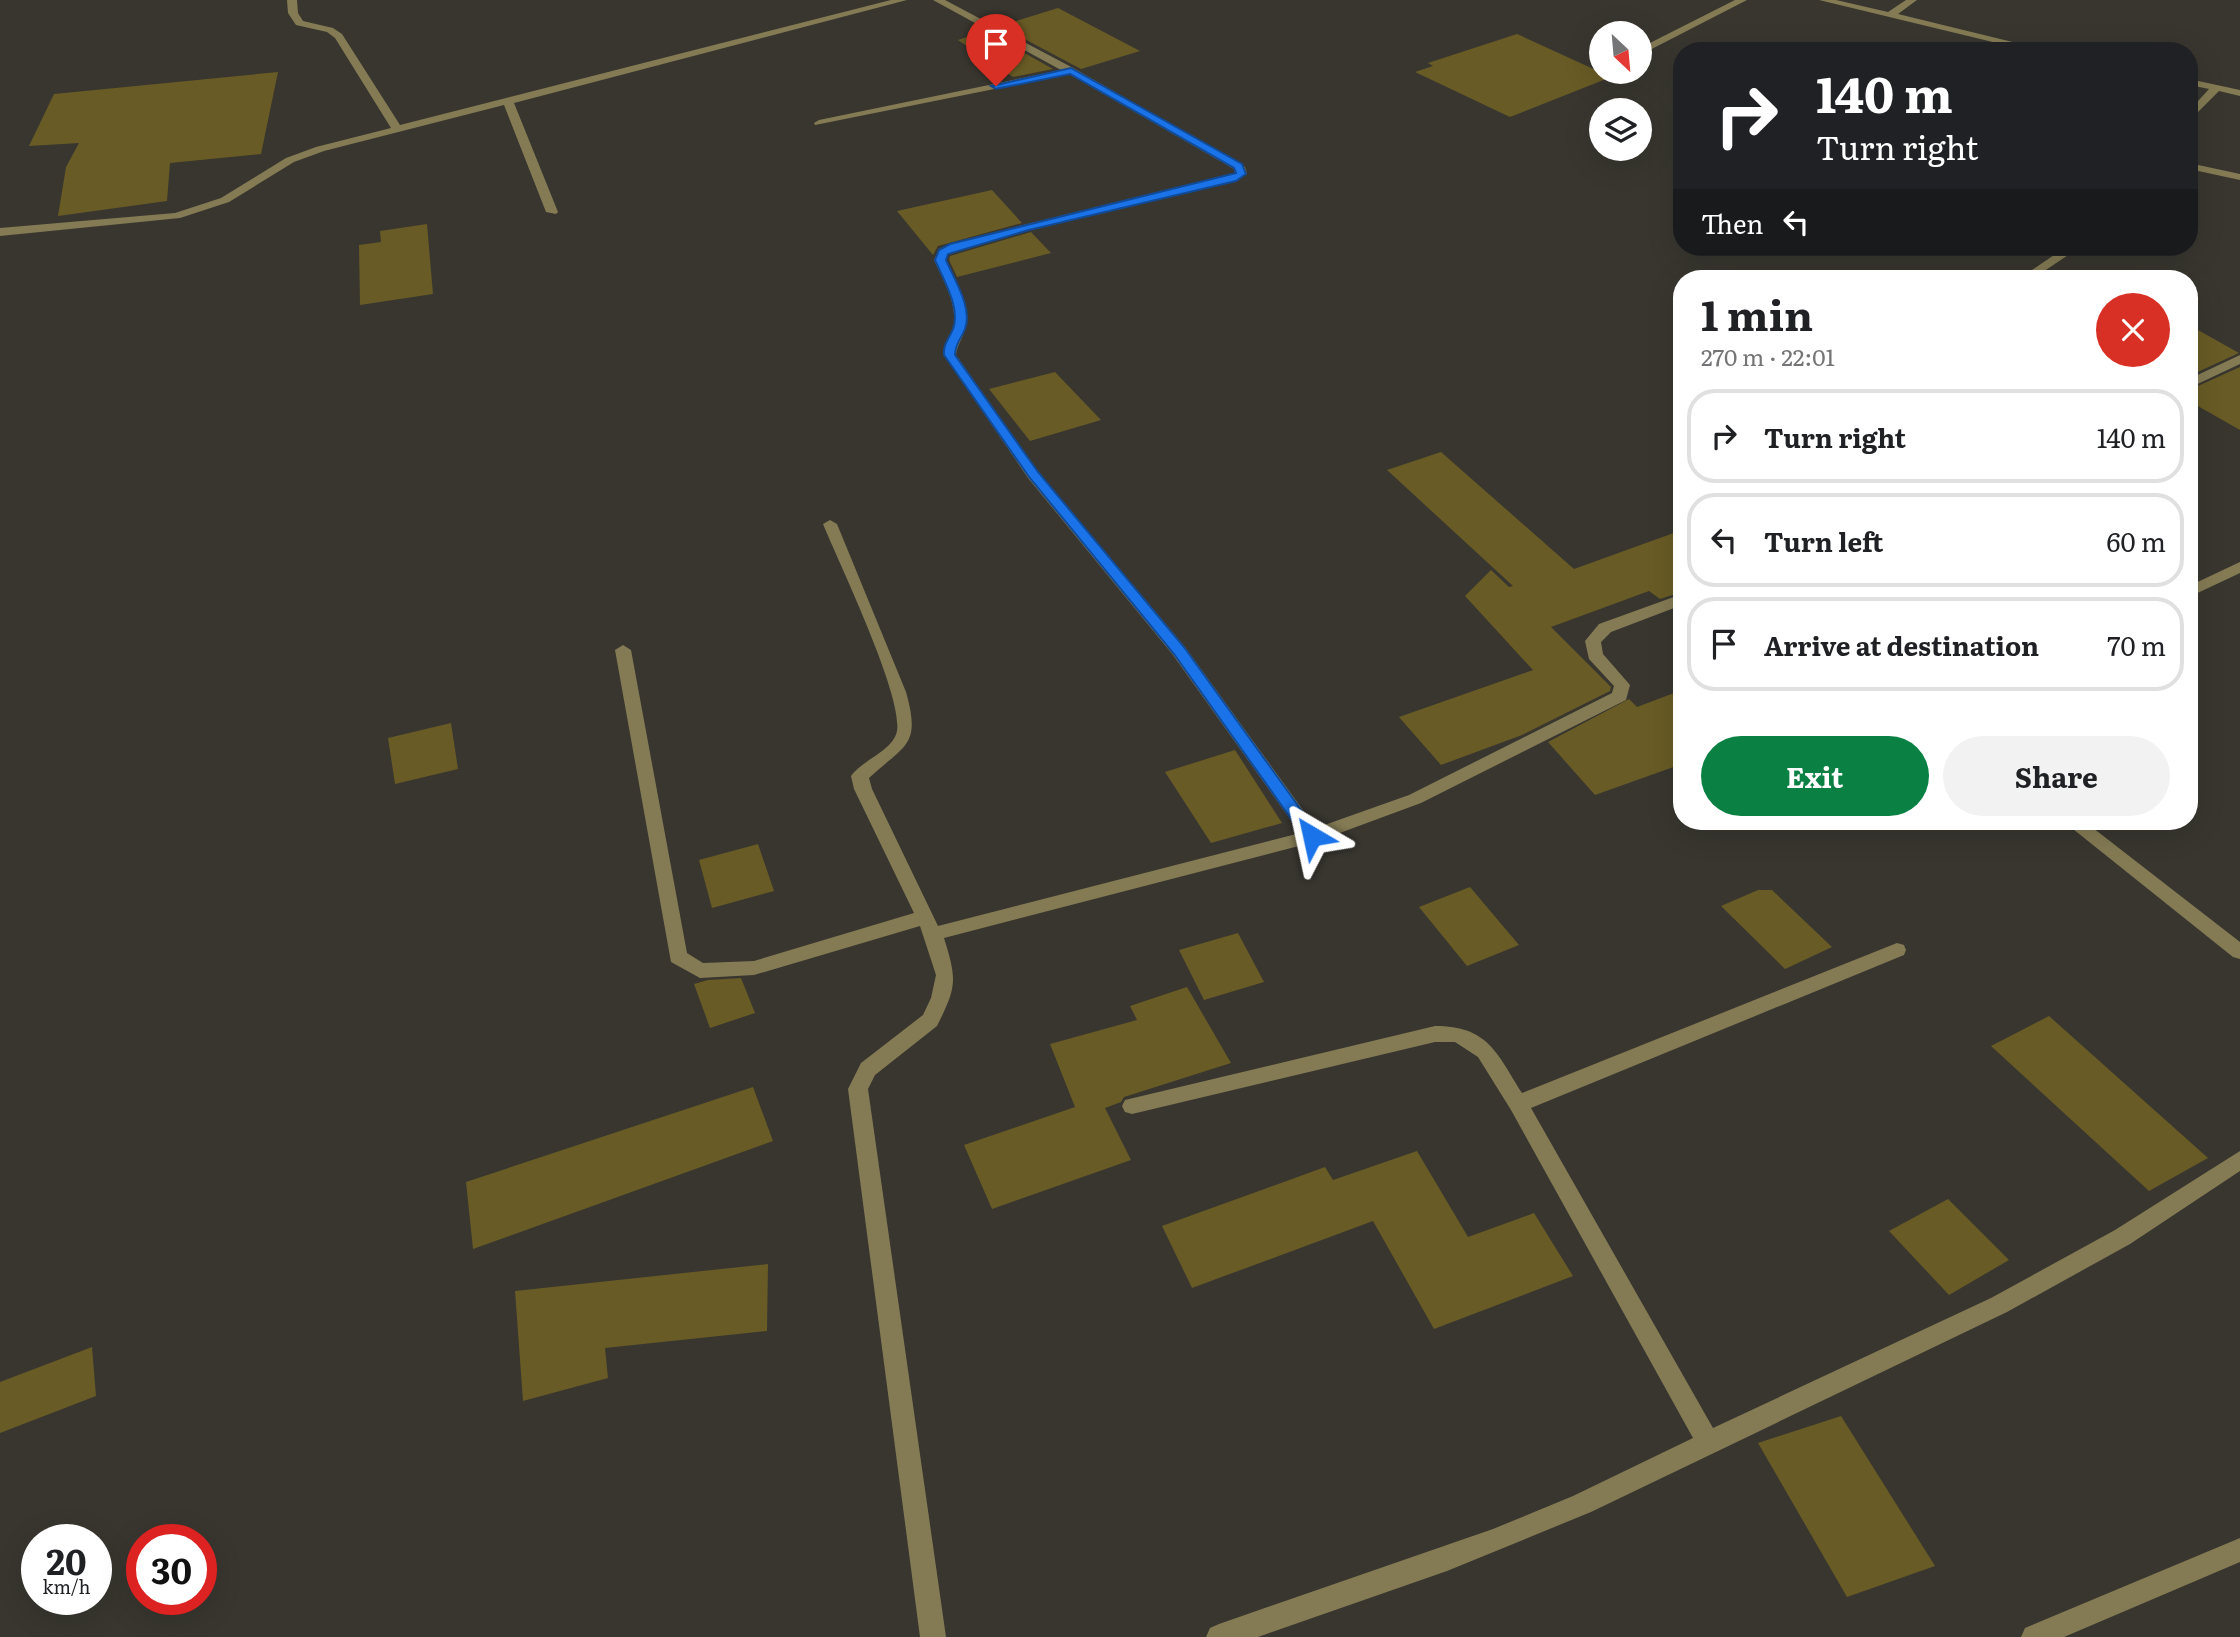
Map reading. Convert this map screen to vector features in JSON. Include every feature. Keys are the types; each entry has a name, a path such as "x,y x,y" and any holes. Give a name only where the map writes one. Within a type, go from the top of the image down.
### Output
{"street":[{"path":"292,0 293,13 299,23 330,30 339,36 398,130"},
{"path":"0,232 176,216 247,189 290,160 320,149 902,0"},
{"path":"937,0 1071,71 1239,167 1241,174 1233,179 954,246 943,252 940,260 957,296 960,320 960,327 949,347 950,355 1033,475 1179,651 1312,836"},
{"path":"1652,46 1742,0"},
{"path":"1824,0 2004,42"},
{"path":"1889,16 1912,0"},
{"path":"819,122 1071,71"},
{"path":"2198,84 2240,93"},
{"path":"2198,108 2216,88"},
{"path":"508,102 552,212"},
{"path":"2198,168 2240,177"},
{"path":"2038,270 2060,256"},
{"path":"2198,380 2240,359"},
{"path":"830,524 889,666 905,716 905,733 896,746 872,763 860,776 863,789 929,926 946,975 941,998 930,1020 868,1069 858,1089 933,1637"},
{"path":"2198,588 2240,567"},
{"path":"624,650 678,957 700,971 754,968 1312,836 1415,799 1620,696 1622,685 1595,655 1593,641 1605,628 1673,602"},
{"path":"2084,830 2240,952"},
{"path":"1518,1104 1897,950"},
{"path":"1132,1106 1435,1034 1458,1034 1485,1051 1518,1104 1709,1441"},
{"path":"1219,1637 1360,1591 1581,1504 1709,1441 1895,1357 2060,1273 2237,1167"},
{"path":"2034,1637 2240,1550"}],"building":[{"path":"1058,8 1140,51 1081,69 1000,26"},
{"path":"985,31 1053,69 1013,77 958,40"},
{"path":"1517,34 1589,67 1589,84 1593,84 1510,117 1415,72 1433,66 1428,63"},
{"path":"278,72 261,154 170,163 167,201 58,216 66,167 79,143 29,146 54,94"},
{"path":"992,190 1022,223 938,246 933,255 897,211"},
{"path":"427,224 433,294 360,305 359,245 381,242 380,231"},
{"path":"1031,232 1051,253 957,277 949,260 950,256"},
{"path":"2198,330 2239,353 2198,372"},
{"path":"2240,367 2240,430 2198,406 2198,386"},
{"path":"1055,372 1101,420 1030,441 989,389"},
{"path":"1441,452 1574,569 1673,533 1673,595 1660,599 1649,591 1551,627 1611,687 1610,691 1522,735 1441,765 1399,717 1533,670 1465,596 1491,570 1509,587 1513,586 1387,470"},
{"path":"1673,693 1673,767 1595,795 1548,742 1629,699 1637,707"},
{"path":"451,723 458,769 395,784 388,738"},
{"path":"1235,750 1282,823 1211,843 1165,772"},
{"path":"758,844 774,891 712,908 699,860"},
{"path":"1470,887 1519,945 1467,966 1419,907"},
{"path":"1758,890 1772,890 1832,947 1785,969 1721,906"},
{"path":"1238,933 1264,982 1204,1000 1179,950"},
{"path":"741,978 755,1013 710,1028 694,984 708,980"},
{"path":"1187,987 1231,1063 1124,1097 1121,1102 1105,1108 1131,1160 992,1209 964,1145 1075,1107 1050,1044 1137,1020 1130,1006"},
{"path":"2049,1016 2208,1158 2149,1191 1991,1046"},
{"path":"753,1087 773,1141 473,1249 466,1182"},
{"path":"1417,1151 1468,1237 1534,1213 1573,1276 1434,1329 1373,1221 1192,1288 1162,1226 1325,1167 1333,1180"},
{"path":"1948,1199 2009,1260 1949,1295 1889,1231"},
{"path":"768,1264 767,1331 605,1348 608,1378 523,1401 515,1291"},
{"path":"92,1347 96,1396 0,1433 0,1382"},
{"path":"1841,1416 1935,1566 1847,1597 1758,1443"}],"route":[{"path":"996,86 1071,71 1239,167 1241,174 1233,179 1027,227 954,246 943,252 940,260 957,296 960,320 960,327 949,347 950,355 961,375 1033,475 1179,651 1312,836"}]}
